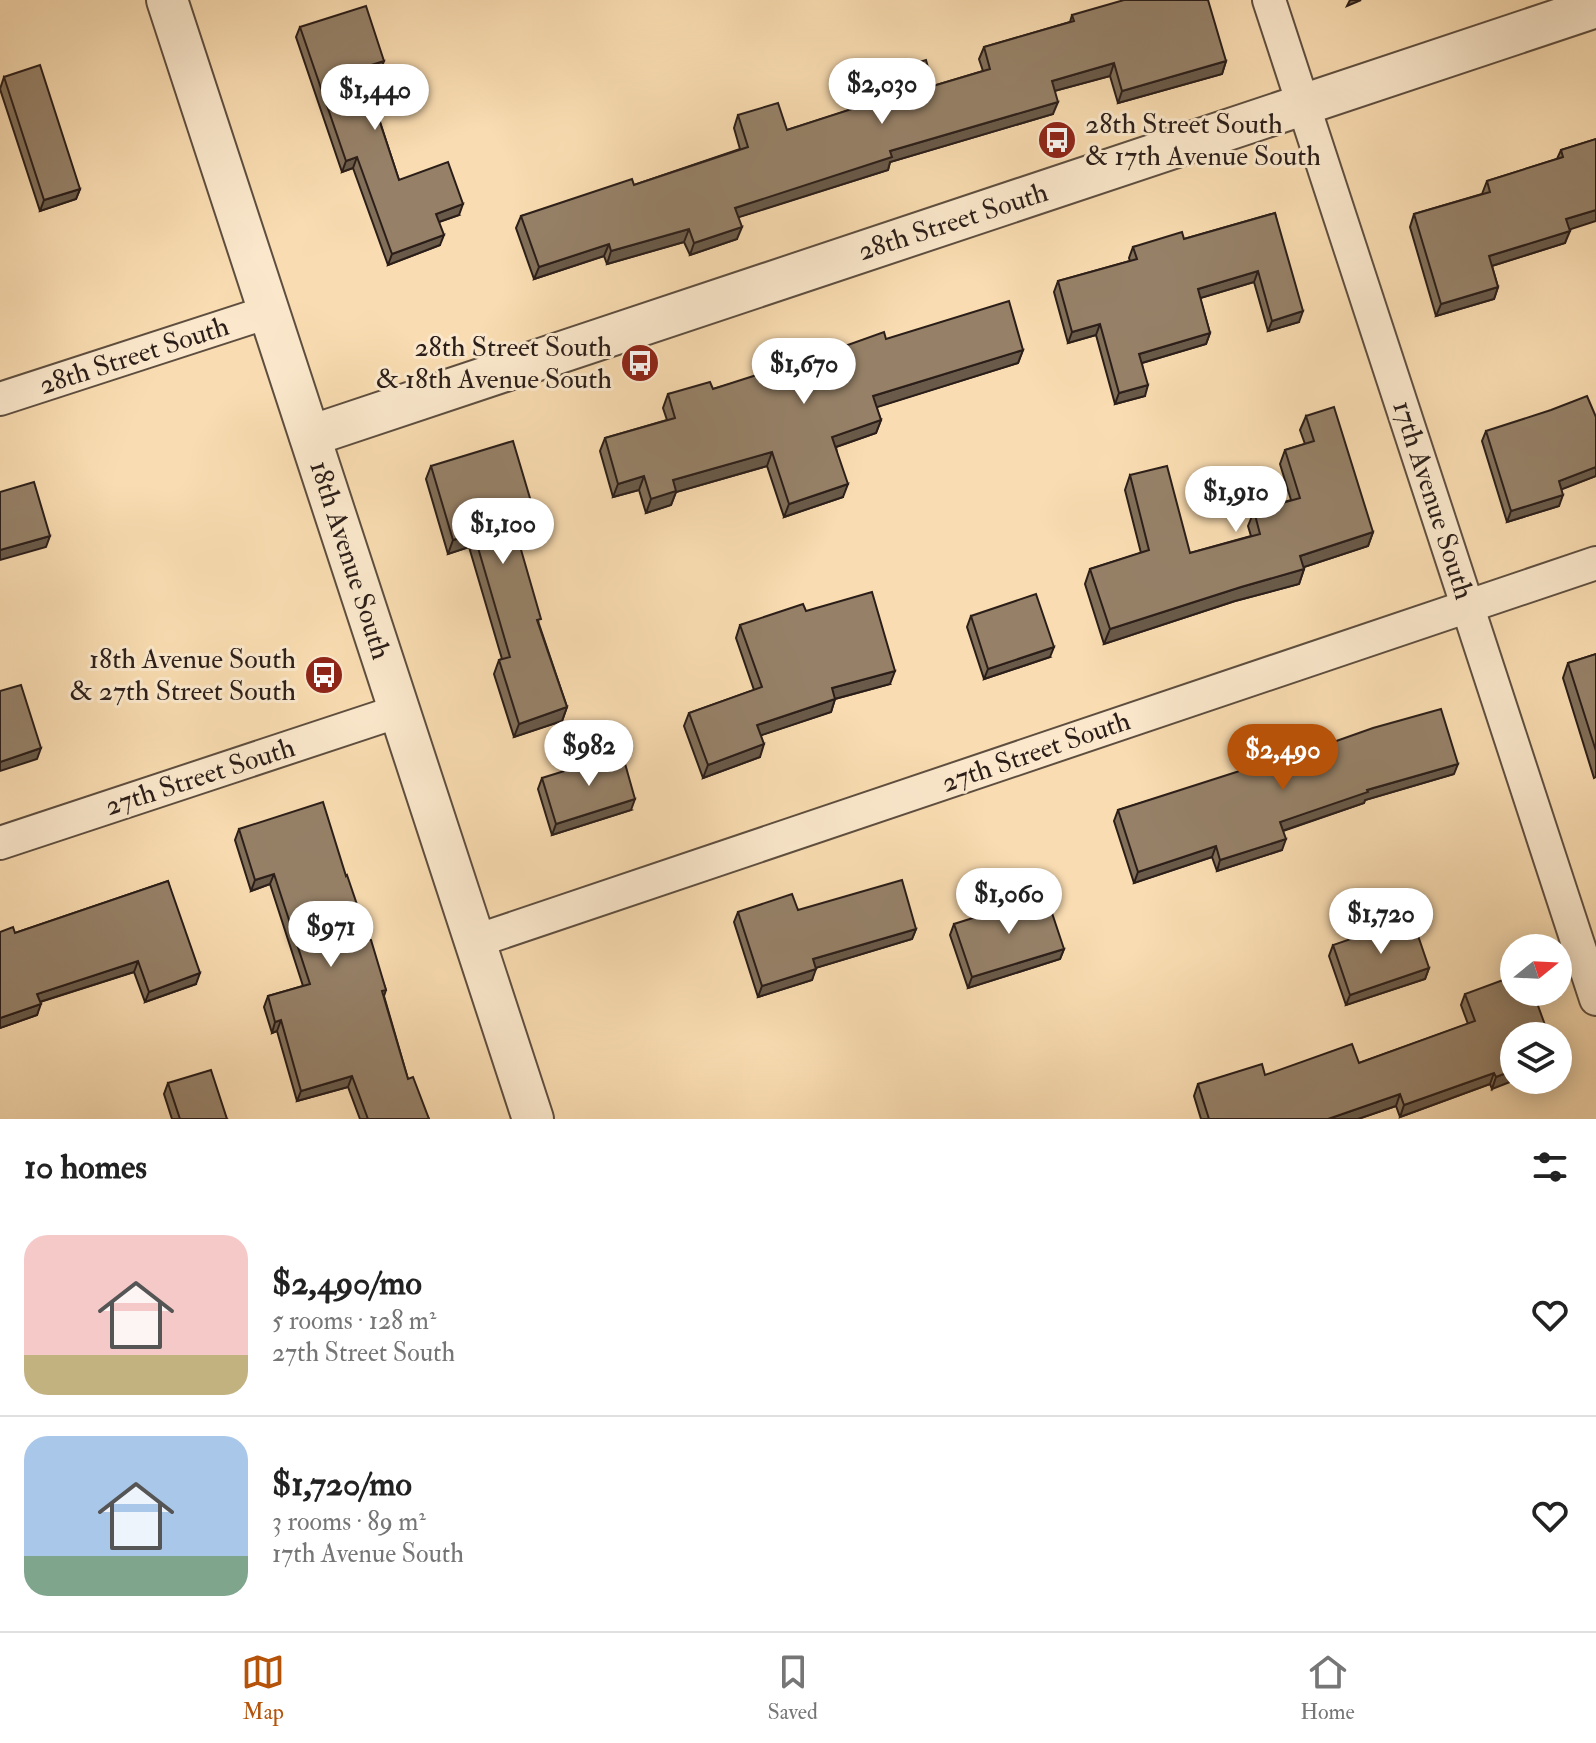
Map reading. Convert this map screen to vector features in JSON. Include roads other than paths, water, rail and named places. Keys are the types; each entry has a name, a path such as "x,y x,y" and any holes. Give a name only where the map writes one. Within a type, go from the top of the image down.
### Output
{"street":[{"name":"18th Avenue South","path":"167,0 533,1119"},
{"name":"17th Avenue South","path":"1269,0 1596,999"},
{"name":"28th Street South","path":"310,436 1596,7"},
{"name":"28th Street South","path":"0,399 268,312"},
{"name":"27th Street South","path":"476,941 1596,563"},
{"name":"27th Street South","path":"0,843 399,711"}],"place":[{"name":"28th Street South & 17th Avenue South","path":"1057,140"},
{"name":"28th Street South & 18th Avenue South","path":"640,363"},
{"name":"18th Avenue South & 27th Street South","path":"324,675"}]}
